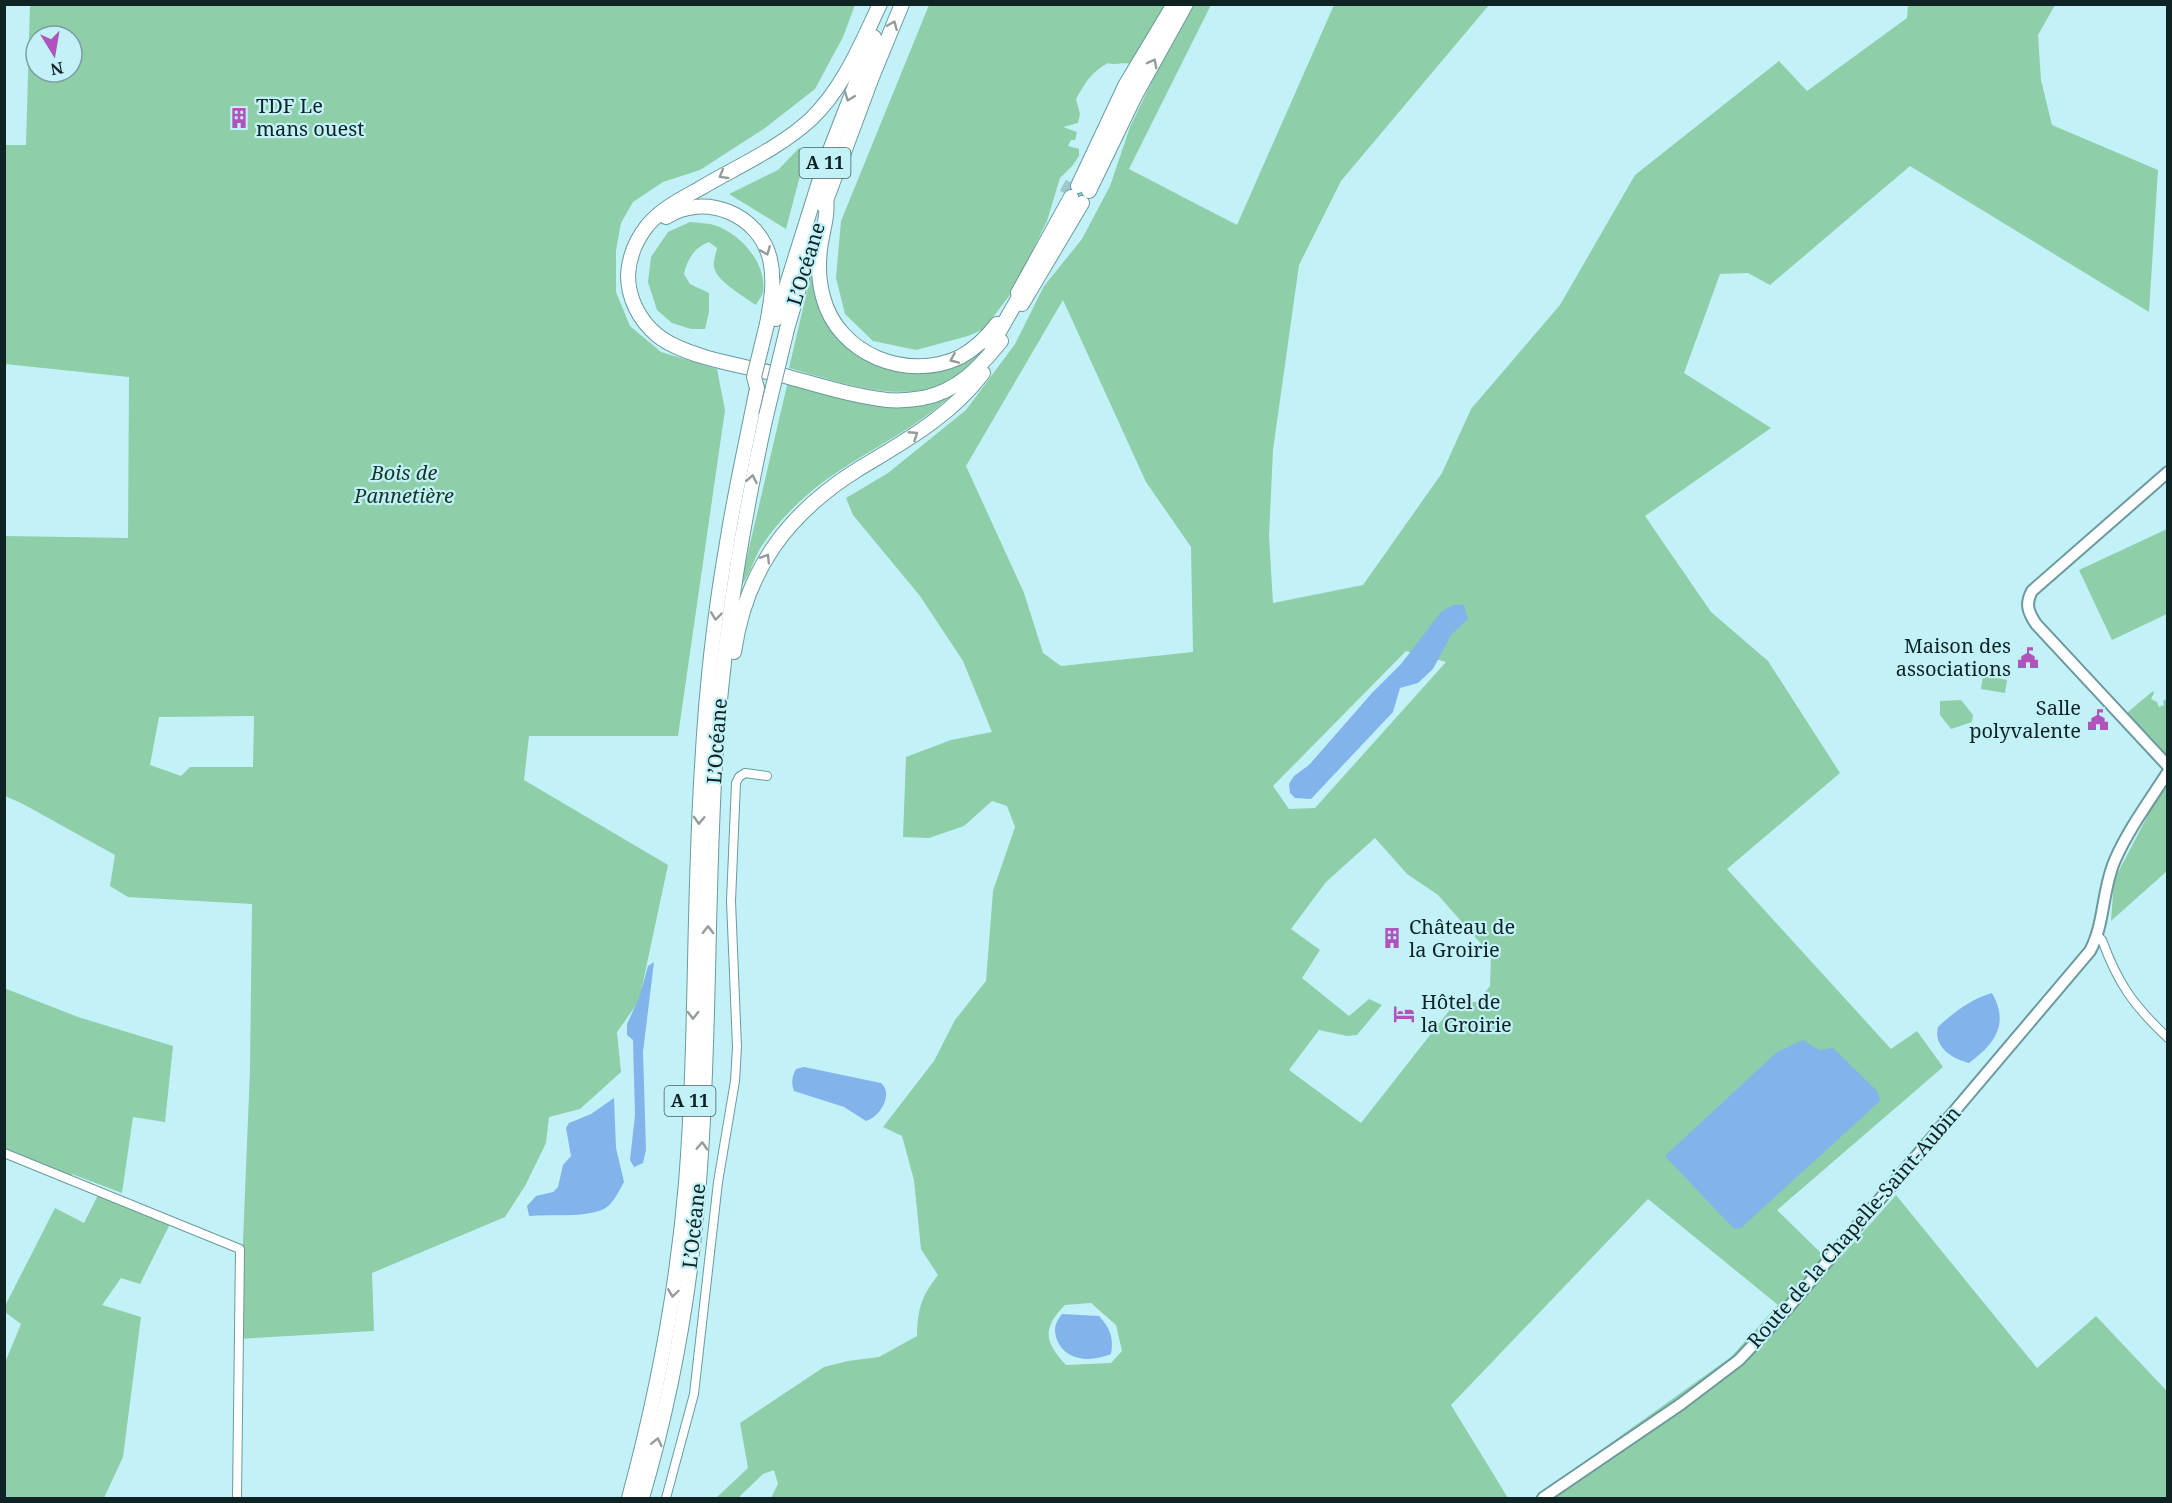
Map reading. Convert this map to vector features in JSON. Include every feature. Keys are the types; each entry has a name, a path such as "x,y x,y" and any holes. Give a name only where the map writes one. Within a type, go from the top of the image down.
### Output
{"highway":[{"path":"880,4 837,87 810,119 774,146 676,202 648,225 633,250 630,262 629,285 634,304 644,322 657,335 686,351 885,400 912,400 947,390 971,375 1001,341"},
{"name":"L’Océane","path":"642,1498 671,1382 686,1298 695,1226 704,1112 710,872 716,745 733,593 759,415 757,388 802,230 835,135 888,4"},
{"name":"L’Océane","path":"628,1498 648,1426 663,1351 680,1239 690,1109 698,843 707,699 723,565 759,415 776,326 902,4"},
{"path":"1080,194 1091,155 1106,148 1126,84 1174,4"},
{"path":"716,745 724,733 731,669 742,612 756,575 771,550 796,518 832,487 917,433 954,405 990,364 1043,258 1186,4"},
{"path":"826,197 828,213 819,256 819,280 823,300 832,319 851,342 874,357 902,366 921,367 940,364 976,347 993,329 1043,258"},
{"path":"776,326 771,263 763,242 745,220 718,208 693,207 670,214 650,230 636,255 633,282 640,307 657,329 671,339 699,350 872,393 907,396 924,393 941,388 967,372 990,348 1016,303 1022,287"}],"street":[{"path":"2168,472 2032,591 2028,598 2030,614 2036,624 2168,766"},
{"path":"2168,772 2114,861 2098,936 2102,940 2123,987 2144,1015 2168,1038"},
{"path":"666,1498 694,1394 718,1182 735,1081 738,1047 731,901 736,783 745,773 767,776"},
{"name":"Route de la Chapelle-Saint-Aubin","path":"1543,1498 1681,1404 1739,1360 1764,1334 2090,951 2098,936"},
{"path":"4,1153 240,1249 237,1498"}],"green space":[{"name":"Bois de Pannetière","path":"30,5 855,5 843,37 815,89 765,128 700,170 663,182 633,202 621,223 616,250 616,292 630,326 661,352 717,369 725,410 678,736 529,736 524,780 668,865 639,1001 617,1032 621,1072 580,1109 549,1117 546,1143 525,1186 505,1217 372,1273 374,1331 239,1339 250,1070 252,904 128,897 110,886 115,855 5,796 5,536 128,538 129,377 5,364 5,145 26,145 28,84 84,84 84,24 29,24","holes":["254,716 253,767 190,767 181,776 150,765 159,717"]},
{"path":"929,5 1171,5 1133,65 1108,63 1097,70 1082,88 1076,99 1080,114 1078,123 1063,127 1077,132 1075,140 1071,140 1068,146 1079,149 1079,156 1060,178 1047,221 1012,292 984,329 968,336 916,350 873,341 845,314 836,278 841,221"},
{"path":"1194,5 1211,5 1129,169 1237,225 1334,5 1489,5 1341,181 1299,265 1273,450 1269,536 1273,603 1363,585 1442,473 1471,409 1560,305 1635,175 1779,61 1807,91 1907,18 1908,5 2055,5 2038,35 2041,80 2052,125 2158,170 2149,312 1910,166 1770,285 1748,273 1720,274 1684,373 1771,428 1645,516 1711,612 1768,661 1840,773 1727,869 1891,1049 1917,1031 1943,1067 1777,1210 1823,1255 1840,1258 1896,1195 2037,1368 2096,1316 2165,1389 2168,1395 2167,1498 1534,1498 1731,1357 1778,1305 1648,1199 1451,1405 1508,1498 771,1498 778,1484 774,1470 763,1474 738,1498 716,1498 748,1468 740,1423 824,1367 879,1357 917,1336 922,1303 938,1275 921,1249 914,1180 902,1136 883,1127 934,1061 955,1020 986,981 993,891 1015,827 1007,806 992,801 964,826 929,838 903,837 906,757 951,740 992,732 963,661 920,596 853,515 846,498 888,473 966,410 1015,344 1044,286 1082,239 1110,186 1130,127 1158,69","holes":["1063,300 1146,482 1191,547 1193,652 1061,666 1043,653 1024,593 966,466","1406,651 1446,662 1315,808 1289,809 1273,786","1375,838 1407,874 1438,895 1491,955 1490,986 1477,1002 1456,1002 1361,1123 1289,1070 1319,1030 1347,1036 1357,1035 1382,1005 1369,999 1349,1016 1302,978 1320,950 1291,929 1326,882","1091,1303 1116,1325 1122,1351 1111,1363 1066,1365 1059,1357 1050,1342 1049,1328 1065,1305"]},
{"path":"799,148 806,153 786,229 729,194 778,170"},
{"path":"690,222 714,225 742,242 756,260 763,281 763,292 756,305 720,278 714,265 717,248 709,242 696,250 687,263 684,274 690,284 709,293 709,312 705,329 691,329 672,323 657,310 648,282 651,257 668,232"},
{"path":"812,270 814,288 837,333 917,371 995,332 977,359 957,376 935,387 911,391 862,388 789,368"},
{"path":"788,381 861,400 957,390 940,406 844,468 801,501 766,540 740,587"},
{"path":"2167,529 2167,614 2112,640 2079,570"},
{"path":"1983,675 2007,680 2005,693 1981,689"},
{"path":"2153,691 2151,699 2157,702 2159,707 2164,705 2163,701 2167,699 2167,754 2164,755 2127,717 2128,712"},
{"path":"1961,700 1973,715 1972,722 1951,729 1940,715 1940,701"},
{"path":"2167,779 2167,871 2111,921 2114,880"},
{"path":"4,988 78,1017 173,1046 165,1122 133,1117 122,1193 72,1174 69,1181 5,1154"},
{"path":"99,1193 170,1224 140,1284 121,1278 102,1305 141,1317 123,1457 104,1498 5,1498 4,1365 21,1324 5,1312 5,1306 55,1208 84,1223"}],"water":[{"path":"1454,605 1464,605 1468,619 1451,635 1433,669 1418,683 1400,688 1393,712 1311,799 1295,798 1290,793 1289,784 1294,776 1309,765 1372,693 1401,664 1442,611"},
{"path":"654,962 643,1052 646,1150 643,1163 634,1167 630,1160 635,1115 633,1040 627,1035 627,1024 639,998 648,966"},
{"path":"1992,993 2000,1015 1997,1033 1992,1041 1969,1063 1950,1055 1938,1040 1938,1027 1963,1007"},
{"path":"1803,1040 1819,1050 1833,1048 1877,1091 1880,1101 1741,1228 1734,1229 1665,1156 1777,1052"},
{"path":"804,1067 881,1083 886,1093 884,1105 876,1115 866,1121 844,1107 794,1091 792,1082 796,1069"},
{"path":"614,1098 616,1148 624,1182 613,1201 604,1209 587,1214 529,1216 527,1206 536,1196 553,1192 558,1187 563,1165 571,1156 566,1128 569,1123 591,1114"},
{"path":"1062,1314 1099,1316 1110,1334 1111,1354 1088,1359 1067,1353 1061,1347 1055,1333 1056,1323"}],"tunnel":[{"path":"1066,194 1072,183"},
{"path":"1077,200 1083,189"}],"place":[{"name":"TDF Le mans ouest","path":"239,118"},
{"name":"Maison des associations","path":"2028,658"},
{"name":"Salle polyvalente","path":"2098,720"},
{"name":"Château de la Groirie","path":"1392,938"},
{"name":"Hôtel de la Groirie","path":"1404,1014"}]}
